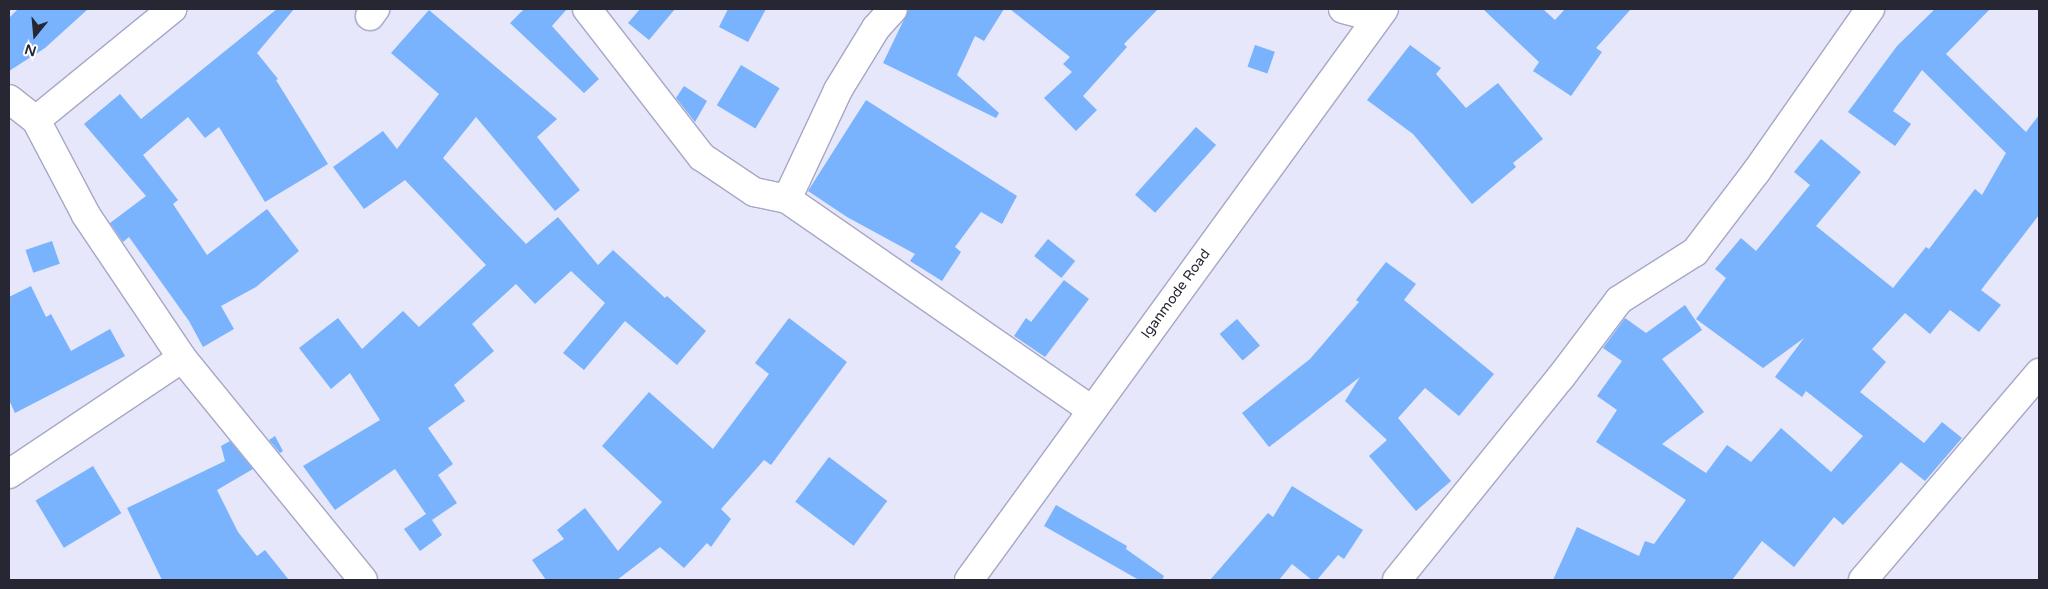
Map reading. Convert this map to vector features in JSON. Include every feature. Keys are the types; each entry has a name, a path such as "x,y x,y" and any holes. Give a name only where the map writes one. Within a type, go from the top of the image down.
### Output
{"street":[{"path":"36,120 172,9"},
{"path":"587,9 702,157 754,192 787,199 1092,410"},
{"path":"787,199 838,90 876,28 893,9"},
{"path":"1343,9 1380,13"},
{"path":"1397,580 1562,377 1619,300 1695,252 1756,172 1870,9"},
{"name":"Iganmode Road","path":"968,580 1380,13"},
{"path":"9,99 36,120 86,215 182,358 363,580"},
{"path":"9,474 182,358"},
{"path":"1863,580 2039,373"}],"building":[{"path":"18,9 88,9 45,48 9,71 9,18"},
{"path":"277,9 294,9 257,53 278,79 276,80 328,164 265,202 219,127 205,138 188,117 143,155 178,200 173,204 207,255 267,209 299,251 256,287 221,306 234,329 203,347 189,321 129,237 123,242 110,223 146,196 84,124 120,94 141,119"},
{"path":"524,9 567,9 552,26 599,79 584,93 510,23"},
{"path":"640,9 675,9 649,40 628,23"},
{"path":"728,9 766,9 748,42 719,27"},
{"path":"909,9 1004,9 984,41 975,36 957,75 999,113 996,118 883,63"},
{"path":"1010,9 1158,9 1124,44 1127,47 1083,96 1097,110 1076,131 1044,98 1072,72 1063,64 1070,57"},
{"path":"1483,9 1543,9 1555,20 1565,9 1631,9 1596,48 1602,52 1571,96 1533,71 1539,62"},
{"path":"1935,9 1990,9 1946,54 2026,132 2039,115 2039,215 1981,290 2001,305 1979,332 1950,310 1930,334 1905,313 1872,349 1886,362 1860,392 1924,443 1942,422 1962,438 1925,481 1901,462 1843,525 1834,517 1794,567 1762,541 1732,580 1553,580 1577,527 1639,556 1645,541 1654,544 1686,500 1596,442 1617,410 1597,396 1622,361 1603,348 1625,318 1646,333 1685,305 1702,330 1662,359 1704,412 1662,444 1706,473 1727,445 1751,462 1781,428 1831,472 1863,436 1806,391 1802,397 1775,377 1804,338 1763,368 1696,319 1726,278 1715,269 1741,238 1756,251 1810,185 1794,172 1821,139 1861,172 1816,226 1893,288 1926,247 1929,249 1975,189 1982,195 2006,153 1922,70 1893,111 1911,124 1895,146 1848,112 1897,46"},
{"path":"429,10 557,119 537,137 580,190 555,211 476,117 443,158 526,244 558,217 598,265 613,250 665,298 667,296 706,331 677,365 625,321 584,370 563,353 605,303 571,271 535,304 516,284 472,324 494,351 454,385 465,401 428,428 453,464 438,475 457,503 432,520 442,535 420,551 404,529 426,514 395,469 335,510 303,466 380,420 350,373 331,389 299,348 338,318 362,349 403,311 419,327 486,265 405,180 364,209 333,167 383,131 397,149 439,94 391,53"},
{"path":"1255,45 1275,52 1267,74 1248,67"},
{"path":"1410,45 1441,68 1436,74 1466,108 1498,83 1543,139 1513,163 1516,167 1472,204 1413,134 1367,100"},
{"path":"741,65 780,88 755,128 717,105"},
{"path":"684,86 707,101 695,122 676,98"},
{"path":"866,100 1017,196 1002,224 981,212 955,247 961,252 942,281 910,261 915,254 847,217 808,191"},
{"path":"1196,127 1216,145 1155,213 1135,195"},
{"path":"1048,239 1075,261 1061,278 1034,256"},
{"path":"52,241 60,264 33,273 26,250"},
{"path":"1386,262 1416,284 1404,300 1494,374 1459,416 1425,388 1398,418 1451,481 1416,511 1369,456 1387,440 1345,401 1360,377 1269,447 1242,413 1310,359 1359,302 1356,300"},
{"path":"1064,280 1089,299 1045,357 1014,336 1026,318 1031,322"},
{"path":"31,286 46,317 51,314 71,351 110,329 125,356 15,413 9,400 9,297"},
{"path":"789,318 847,362 771,465 764,460 721,509 731,519 711,547 707,543 684,568 660,547 617,580 546,580 532,560 564,539 557,530 585,508 618,551 662,502 602,446 649,392 713,449 769,374 755,363"},
{"path":"1237,319 1260,345 1243,361 1220,334"},
{"path":"275,436 283,451 280,453 269,440"},
{"path":"230,441 253,469 217,490 238,532 257,556 265,550 289,580 162,580 127,508 225,461 221,446"},
{"path":"829,457 887,501 854,546 795,502"},
{"path":"93,466 121,513 64,548 36,501"},
{"path":"1292,486 1363,530 1344,559 1338,555 1317,580 1312,580 1292,564 1279,580 1210,580 1268,513 1273,517"},
{"path":"1056,505 1127,546 1126,549 1164,576 1162,580 1139,580 1044,526"}]}
